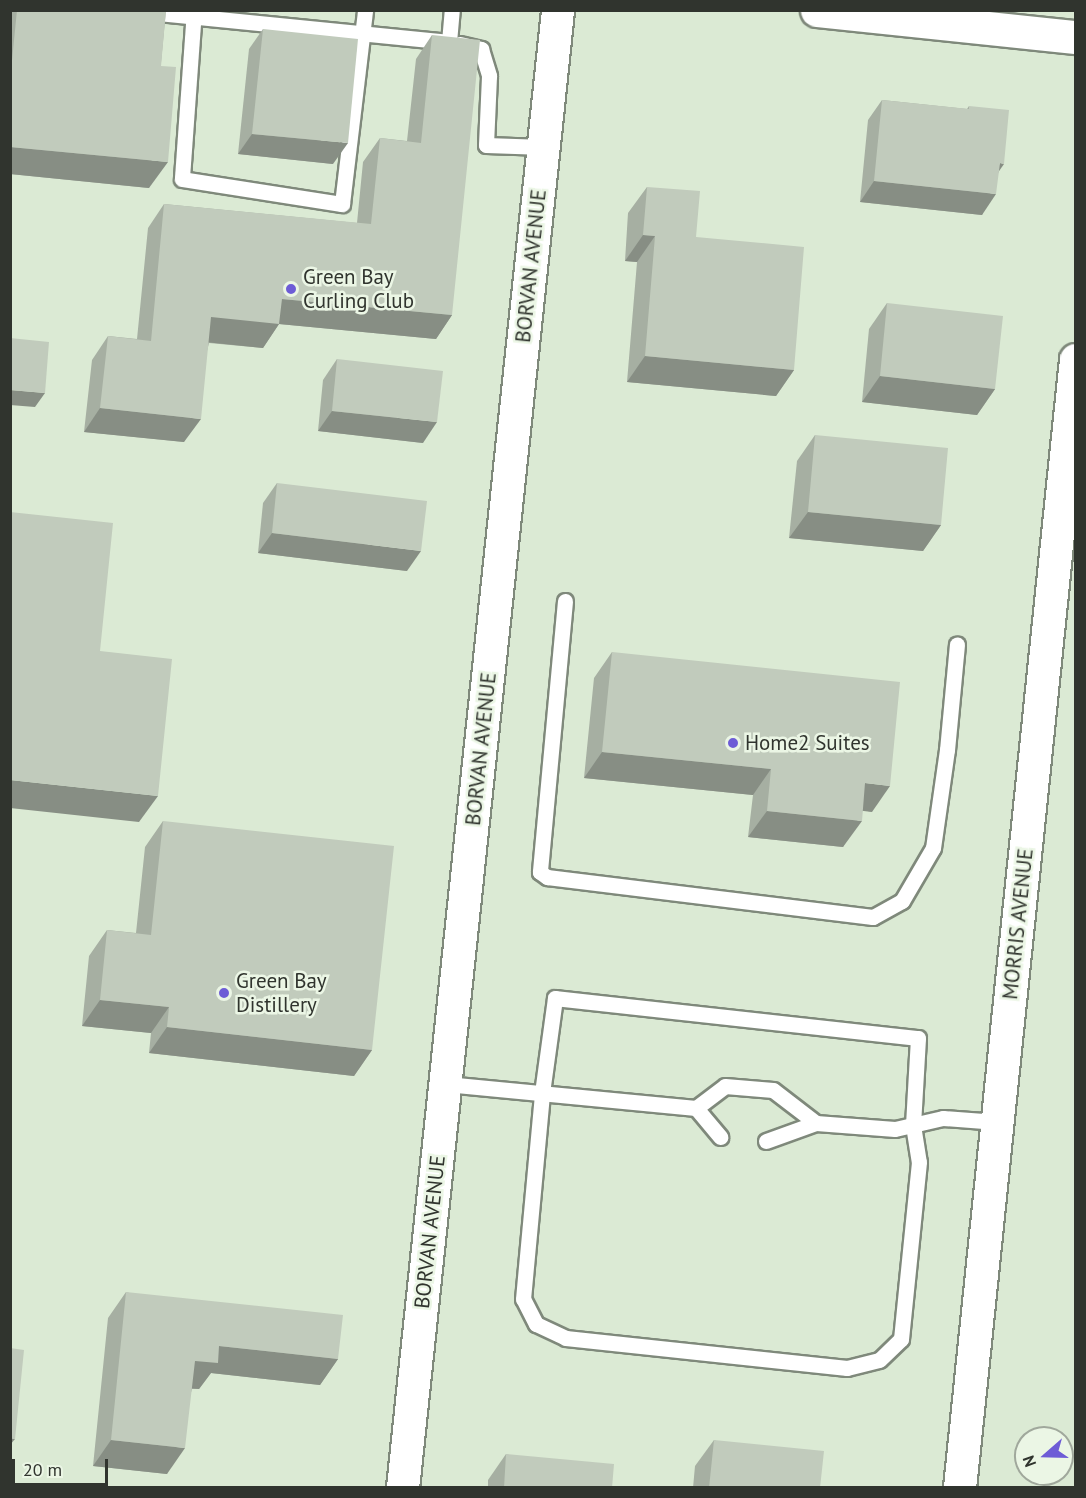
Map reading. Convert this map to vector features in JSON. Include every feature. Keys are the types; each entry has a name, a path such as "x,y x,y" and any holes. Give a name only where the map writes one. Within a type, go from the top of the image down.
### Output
{"street":[{"name":"BORVAN AVENUE","path":"403,1488 558,10"},
{"path":"817,10 1076,37"},
{"name":"MORRIS AVENUE","path":"960,1488 1076,360"}],"lane":[{"path":"129,10 194,13 448,42 481,49 489,76 486,145 544,147"},
{"path":"194,13 182,179 342,204 365,10"},
{"path":"448,42 452,10"},
{"path":"565,601 540,872 547,877 873,916 902,901 933,848 947,750 957,644"},
{"path":"555,998 918,1038 913,1125 919,1162 901,1339 879,1360 847,1368 566,1338 536,1324 523,1299 542,1093 555,998"},
{"path":"446,1084 696,1108 724,1086 773,1090 816,1123"},
{"path":"696,1108 720,1137"},
{"path":"766,1141 816,1123 895,1129 943,1118 998,1122"}],"shaded area":[{"path":"10,11 1075,11 1075,1487 11,1487"}],"building":[{"path":"17,10 166,10 161,66 176,67 168,162 10,147 10,81"},
{"path":"263,29 358,39 348,143 252,134"},
{"path":"432,35 480,40 452,315 282,299 279,324 211,317 201,419 100,408 108,336 151,341 164,204 371,224 380,138 421,143"},
{"path":"882,100 969,109 969,106 1009,110 1004,164 1000,163 996,194 874,181"},
{"path":"647,187 700,191 696,237 804,247 794,370 645,356 655,236 643,235"},
{"path":"887,303 1003,316 995,389 880,376"},
{"path":"10,338 49,342 45,393 10,390"},
{"path":"337,359 443,371 437,422 332,411"},
{"path":"815,435 948,448 941,525 808,512"},
{"path":"277,483 427,501 421,551 272,533"},
{"path":"10,512 113,523 100,651 172,659 158,796 10,780"},
{"name":"Home2 Suites","path":"612,652 900,682 890,786 865,783 862,821 767,811 771,769 602,752"},
{"name":"Green Bay Distillery","path":"163,821 394,846 372,1050 167,1027 169,1007 100,1000 107,930 151,935"},
{"path":"126,1292 343,1315 338,1359 219,1346 218,1363 195,1361 185,1448 111,1440"},
{"path":"10,1348 24,1350 15,1439 10,1438"},
{"path":"714,1440 824,1451 820,1488 709,1488"},
{"path":"506,1454 614,1464 612,1488 504,1488"}],"place":[{"name":"Green Bay Curling Club","path":"291,289"},
{"name":"Home2 Suites","path":"733,743"},
{"name":"Green Bay Distillery","path":"224,993"}]}
